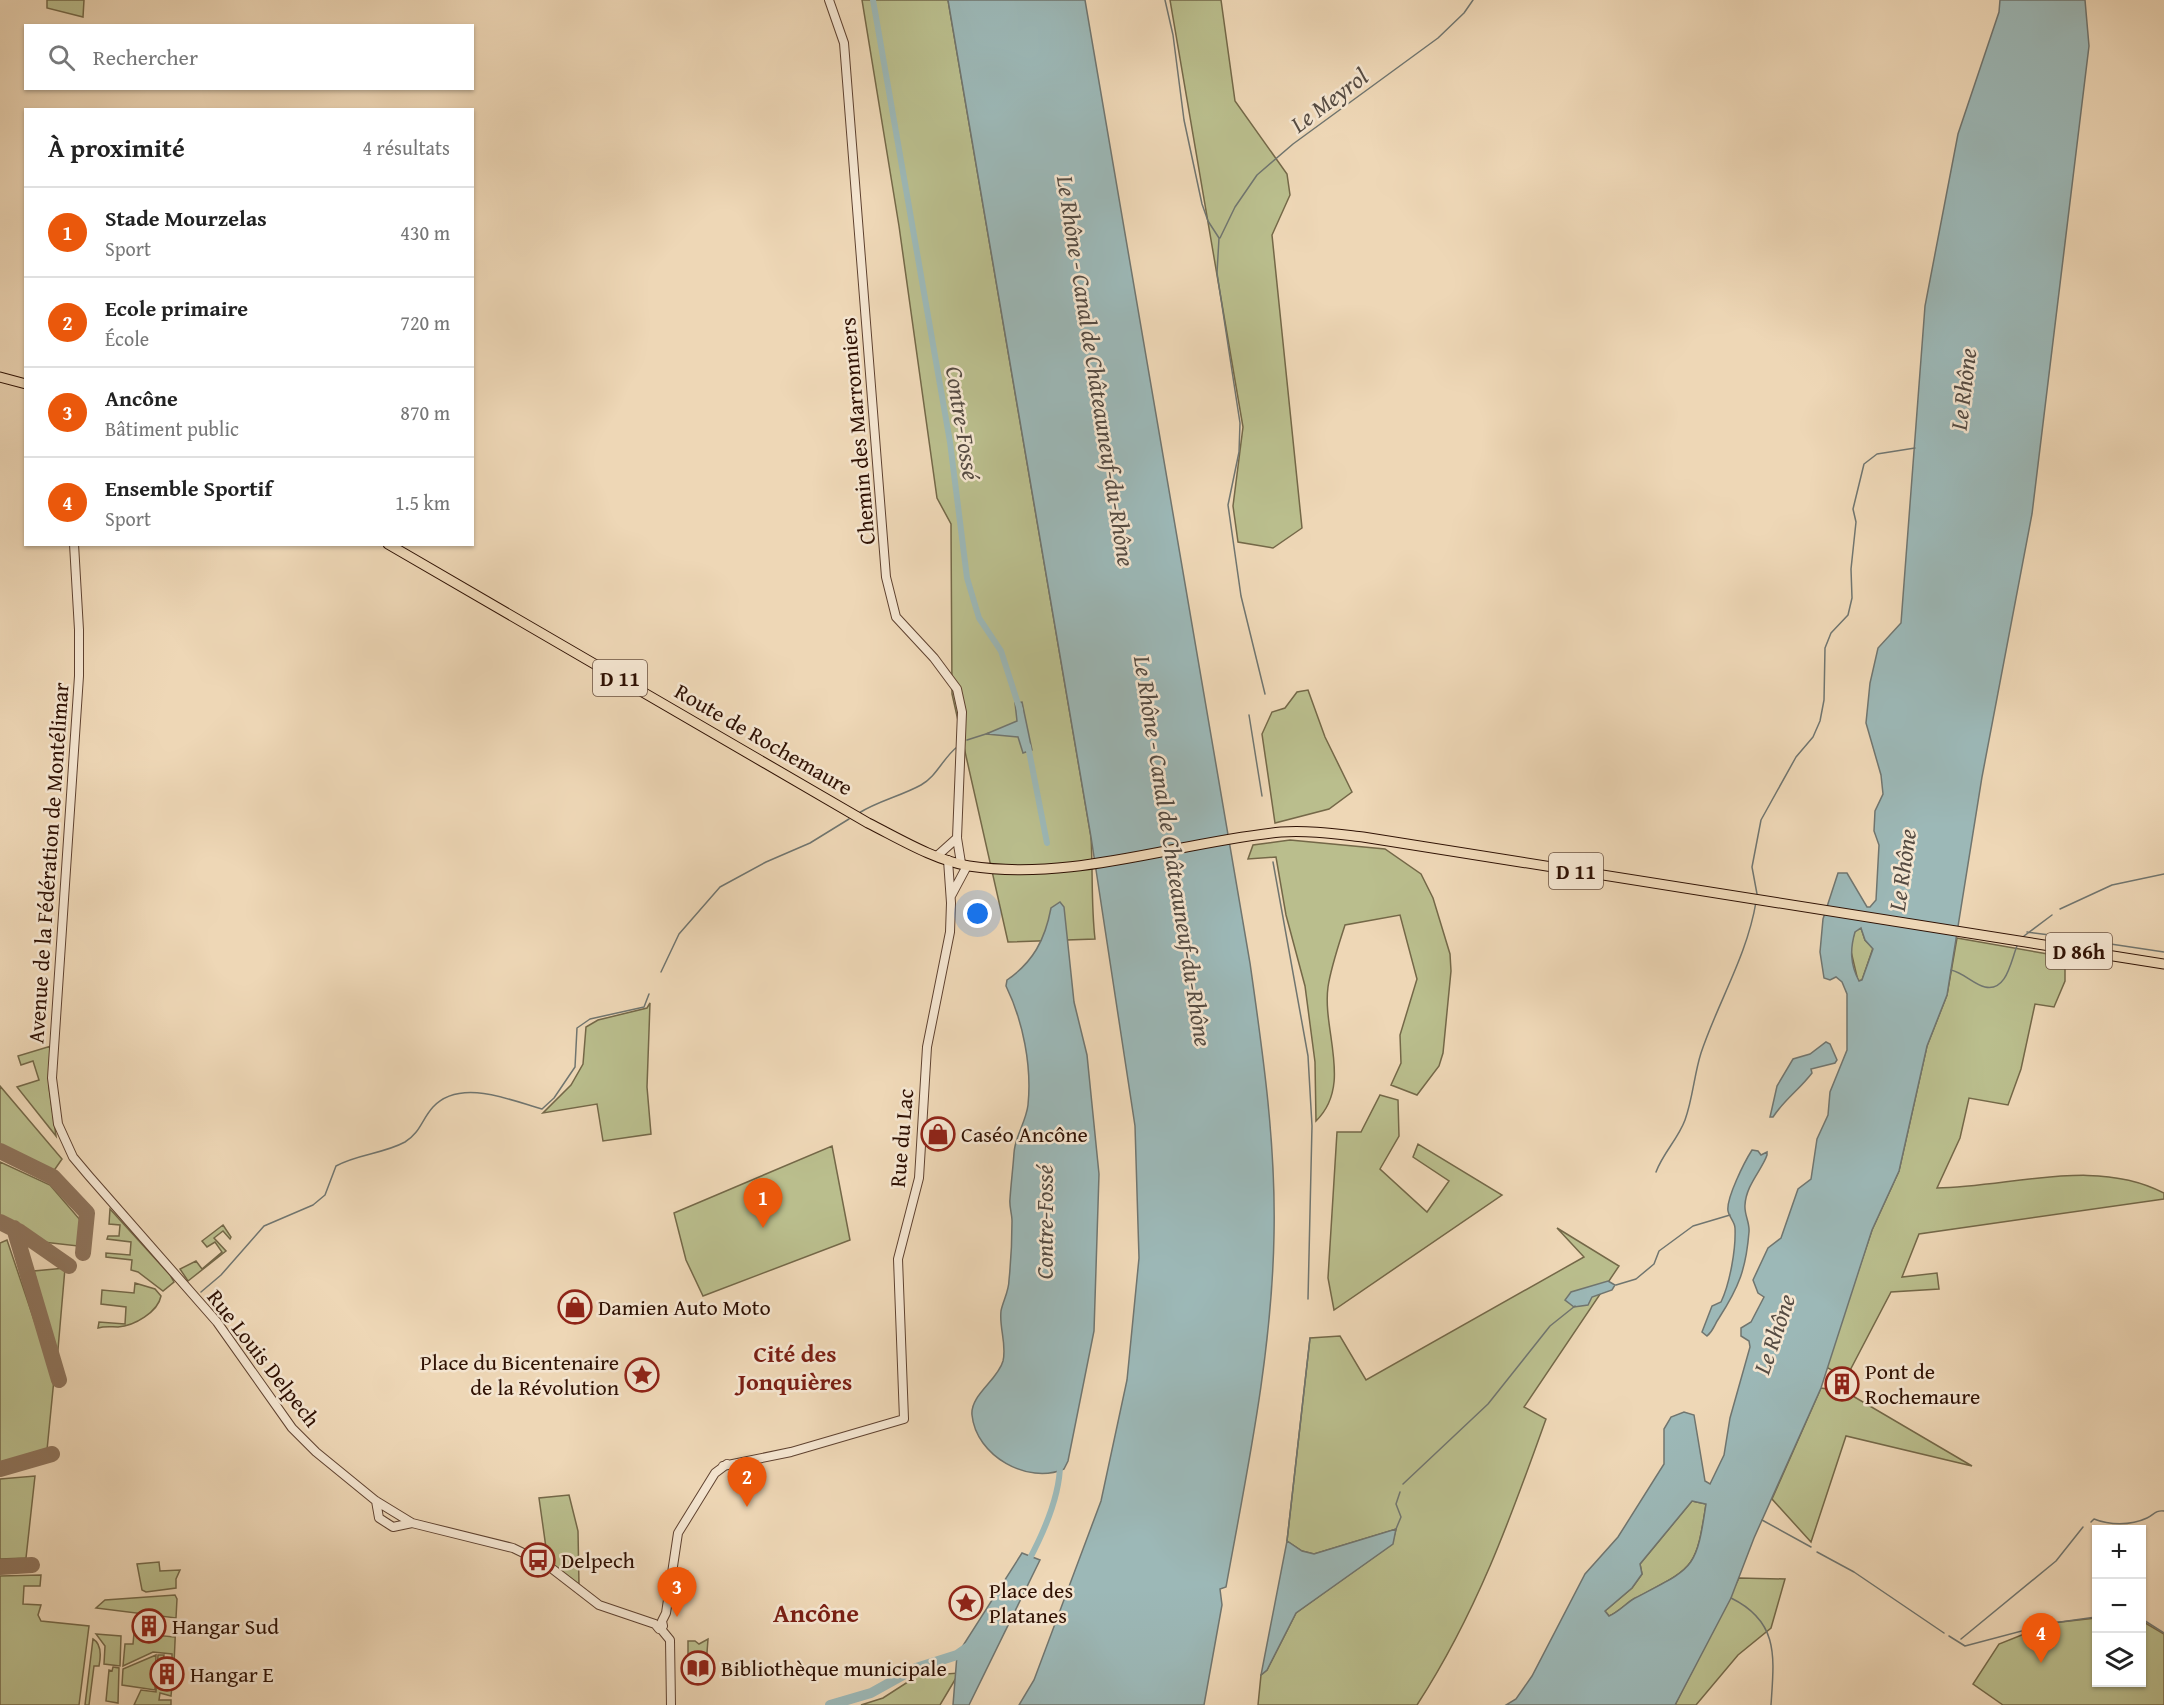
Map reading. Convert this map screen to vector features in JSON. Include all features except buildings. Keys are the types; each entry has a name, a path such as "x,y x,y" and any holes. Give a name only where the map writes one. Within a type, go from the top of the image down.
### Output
{"main road":[{"path":"0,376 24,383"},
{"name":"Route de Rochemaure","path":"391,546 868,823 948,860 964,865 1008,870 1077,867 1245,837 1309,832 1363,837 1995,937"},
{"name":"D 86h","path":"1995,937 2164,964"}],"street":[{"name":"Chemin des Marronniers","path":"829,0 844,43 886,577 896,617 934,658 957,689 962,712 957,838 964,865"},
{"name":"Avenue de la Fédération de Montélimar","path":"74,546 79,676 52,1078 58,1124 74,1157 88,1176"},
{"path":"937,855 957,838"},
{"name":"Rue du Lac","path":"659,1625 666,1613 678,1533 716,1473 723,1466 765,1457 904,1419 898,1259 919,1178 927,1047 950,932 951,897 948,860"},
{"path":"951,897 964,865"},
{"name":"Rue Louis Delpech","path":"88,1176 217,1322 292,1428 316,1452 376,1501 412,1523"},
{"path":"376,1501 377,1511 382,1520 393,1527 412,1523 513,1548 546,1564 599,1605 659,1625 670,1640 671,1705"},
{"path":"377,1511 379,1506 385,1506"},
{"path":"400,1516 401,1525"}],"green space":[{"path":"47,0 84,0 83,17 47,8"},
{"path":"862,0 948,0 1091,837 1095,939 1008,942 952,694 951,524 937,498 899,226"},
{"path":"1170,0 1221,0 1235,101 1287,174 1290,195 1272,235 1302,528 1273,548 1238,542 1233,506 1243,427"},
{"path":"1308,690 1325,737 1352,792 1329,809 1275,823 1262,734 1272,712 1285,708 1297,692"},
{"path":"1290,840 1385,849 1421,874 1433,898 1450,954 1451,971 1443,1053 1439,1066 1417,1095 1391,1085 1401,1063 1400,1035 1417,979 1400,915 1345,925 1328,987 1327,1004 1334,1057 1333,1091 1327,1107 1316,1121 1315,1062 1305,986 1286,915 1276,857 1248,859 1253,845"},
{"path":"1861,928 1865,940 1873,948 1862,980 1858,981 1850,947 1855,931"},
{"path":"1957,938 2065,957 2065,981 2054,1007 2035,1004 2021,1069 2008,1105 1969,1098 1960,1138 1937,1188 2081,1175 2137,1182 2164,1193 2164,1199 1919,1234 1902,1277 1937,1273 1939,1289 1891,1292 1846,1378 1826,1367 1872,1230 1899,1171 1927,1046 1947,995"},
{"path":"650,1003 647,1087 651,1134 603,1141 597,1104 543,1113 571,1085 583,1064 586,1027 598,1020 647,1008"},
{"path":"51,1046 49,1087 56,1136 17,1087 39,1080 33,1061 21,1065 18,1056"},
{"path":"0,1086 62,1159 53,1172 0,1144"},
{"path":"1380,1095 1398,1100 1399,1136 1380,1169 1427,1212 1449,1181 1413,1157 1418,1144 1502,1195 1334,1310 1328,1278 1337,1132 1361,1132"},
{"path":"832,1146 850,1240 703,1296 686,1260 674,1213"},
{"path":"0,1162 50,1185 81,1221 78,1246 43,1242 18,1225 0,1217"},
{"path":"110,1209 170,1275 174,1282 163,1291 138,1272 131,1270 132,1260 106,1257 106,1253 130,1255 131,1242 107,1239 108,1236 119,1236 120,1225 109,1224"},
{"path":"223,1225 230,1239 223,1231 214,1238 226,1251 188,1281 180,1269 196,1261 202,1269 222,1252 215,1242 207,1247 202,1241"},
{"path":"1557,1228 1619,1266 1524,1407 1546,1419 1533,1457 1474,1601 1438,1671 1417,1705 1258,1705 1261,1675 1267,1670 1296,1613 1392,1544 1396,1529 1314,1554 1302,1551 1287,1541 1310,1338 1340,1336 1366,1380 1584,1257"},
{"path":"7,1240 54,1379 47,1450 0,1462 0,1243"},
{"path":"65,1268 57,1361 34,1271"},
{"path":"135,1283 155,1289 161,1296 155,1307 150,1313 131,1324 98,1328 99,1322 125,1324 126,1307 101,1304 102,1290 134,1293"},
{"path":"1821,1388 1846,1392 1972,1466 1846,1436 1811,1542 1772,1499"},
{"path":"35,1476 26,1558 0,1559 0,1479"},
{"path":"569,1495 578,1531 579,1586 548,1562 539,1498"},
{"path":"1692,1501 1706,1504 1699,1542 1689,1564 1670,1580 1632,1600 1609,1616 1605,1611 1632,1588 1642,1574 1640,1564"},
{"path":"159,1562 160,1571 180,1570 176,1579 176,1588 146,1592 142,1590 137,1564"},
{"path":"41,1575 40,1586 24,1586 23,1604 41,1605 38,1615 41,1621 89,1626 79,1705 0,1705 0,1576"},
{"path":"1739,1578 1785,1579 1771,1628 1738,1655 1696,1705 1675,1705"},
{"path":"175,1595 177,1599 176,1618 96,1608 105,1600"},
{"path":"2092,1618 2092,1687 2146,1687 2146,1623 2164,1634 2164,1705 2003,1705 1973,1684 1999,1644 2052,1623"},
{"path":"176,1620 174,1664 172,1654 153,1652 123,1666 125,1644 133,1644 134,1633 174,1637"},
{"path":"96,1634 121,1636 120,1666 104,1664 105,1646"},
{"path":"93,1639 99,1647 100,1658 99,1666 94,1666 89,1705 85,1705"},
{"path":"708,1639 706,1666 690,1667 692,1658 688,1657 688,1641 695,1641 699,1644"},
{"path":"156,1655 155,1690 122,1685 123,1669"},
{"path":"158,1655 164,1655 161,1685 172,1686 171,1696 160,1693 159,1700 171,1700 171,1705 134,1705 141,1690 156,1692"},
{"path":"113,1667 119,1668 118,1703 106,1701 109,1670 112,1671"},
{"path":"959,1673 940,1705 861,1705 883,1698 917,1676"}],"water":[{"name":"Le Rhône - Canal de Châteauneuf-du-Rhône","path":"948,0 1085,0 1250,963 1271,1133 1274,1201 1272,1280 1269,1324 1250,1456 1226,1587 1220,1589 1222,1605 1204,1705 1019,1705 1034,1680 1101,1501 1127,1380 1139,1258 1135,1126 1091,837"},
{"path":"2000,0 2085,0 2089,46 2032,514 1982,777 1947,995 1927,1046 1899,1171 1872,1230 1821,1388 1754,1538 1731,1598 1675,1705 1506,1705 1516,1699 1532,1676 1585,1574 1618,1537 1664,1464 1664,1429 1671,1417 1684,1412 1694,1415 1705,1481 1710,1484 1724,1455 1730,1418 1750,1347 1749,1341 1741,1336 1741,1328 1751,1322 1764,1297 1758,1293 1753,1280 1768,1248 1781,1238 1798,1189 1811,1179 1817,1139 1828,1115 1830,1092 1847,1050 1847,994 1842,982 1836,977 1830,980 1824,978 1820,952 1823,919 1838,873 1847,873 1867,907 1870,907 1876,900 1879,845 1874,831 1875,811 1883,794 1881,775 1866,723 1870,683 1878,648 1901,623 1925,306 1958,134 1999,12","holes":["1861,928 1865,940 1873,949 1862,980 1859,981 1852,963 1852,944 1855,932","1692,1501 1706,1504 1699,1543 1689,1564 1670,1580 1635,1598 1609,1616 1605,1611 1632,1588 1642,1574 1640,1564"]},
{"path":"1022,702 1032,750 1023,753 1018,737 986,734 1017,721 1015,703"},
{"path":"1060,902 1064,907 1074,1002 1087,1055 1099,1174 1094,1331 1068,1461 1064,1469 1050,1473 1035,1473 1020,1470 993,1454 983,1443 976,1430 972,1415 975,1401 996,1375 1003,1361 1001,1311 1008,1288 1010,1266 1012,1221 1010,1202 1014,1153 1028,1105 1029,1075 1025,1044 1006,986 1007,980 1031,958 1045,930 1051,908"},
{"path":"1826,1042 1830,1044 1837,1060 1835,1063 1811,1069 1812,1073 1807,1079 1773,1117 1770,1117 1777,1086 1793,1059 1810,1054"},
{"path":"1752,1150 1758,1151 1761,1155 1767,1152 1767,1155 1746,1198 1745,1208 1749,1232 1746,1257 1732,1297 1713,1330 1707,1336 1702,1332 1712,1306 1721,1302 1732,1266 1735,1228 1728,1205 1733,1189"},
{"path":"1608,1281 1615,1285 1612,1290 1592,1297 1588,1305 1574,1307 1565,1300 1571,1292"},
{"path":"1396,1529 1393,1544 1296,1613 1267,1670 1261,1675 1287,1541 1302,1551 1314,1554"},
{"path":"1022,1553 1040,1560 969,1705 953,1705 957,1655"}],"waterway":[{"name":"Contre-Fossé","path":"873,0 950,442 967,578 979,618 1001,651 1020,710"},
{"path":"1165,0 1173,35 1184,120 1202,204 1208,221 1219,238 1217,273 1240,423 1239,452 1228,505 1241,596 1265,694"},
{"name":"Le Meyrol","path":"1220,238 1235,207 1257,175 1293,144 1438,38 1464,13 1473,0"},
{"path":"1757,894 1752,867 1761,820 1796,757 1813,737 1820,721 1824,700 1825,648 1831,633 1848,615 1852,598 1851,569 1856,522 1853,509 1864,464 1877,454 1915,448"},
{"path":"1249,715 1262,796"},
{"path":"967,740 989,733"},
{"name":"Contre-Fossé","path":"1028,746 1047,843"},
{"path":"859,813 927,781 957,747"},
{"path":"661,972 679,934 720,887 766,862 810,843 849,819"},
{"path":"1273,862 1308,1056 1312,1126 1308,1299"},
{"path":"2060,909 2112,885 2164,874"},
{"path":"1656,1172 1685,1120 1701,1053 1746,941 1756,902"},
{"path":"2024,936 2052,915"},
{"path":"2027,932 2050,935"},
{"path":"2064,937 2164,952"},
{"path":"1951,970 1981,986 1998,985 2007,974 2017,946"},
{"path":"201,1292 221,1275 264,1226 313,1205 325,1195 336,1166 405,1142 418,1130 433,1107 444,1098 457,1094 486,1094 542,1109 554,1098 575,1067 577,1028 590,1019 644,1007 649,994"},
{"path":"1616,1285 1636,1279 1654,1264 1659,1251 1693,1226 1730,1215"},
{"path":"1403,1484 1488,1404 1550,1326 1575,1306"},
{"path":"1287,1541 1310,1338"},
{"name":"Contre-Fossé","path":"1028,1562 1054,1502 1060,1464"},
{"path":"1396,1529 1401,1517 1396,1504 1400,1492"},
{"path":"2091,1522 2094,1519 2113,1523 2134,1522 2164,1511"},
{"path":"1762,1520 1811,1547"},
{"path":"1961,1639 2056,1561 2083,1527"},
{"path":"1817,1552 1854,1572 1944,1633"},
{"name":"Le Rhône","path":"1687,1617 1710,1575"},
{"path":"1731,1598 1758,1618 1766,1630 1773,1657 1771,1705"},
{"path":"2053,1623 2092,1618"},
{"path":"2146,1622 2164,1633"},
{"path":"1949,1636 1965,1646 2041,1626"},
{"path":"830,1705 871,1693 916,1668 957,1655 967,1648"}],"taxiway":[{"path":"0,1151 53,1177 87,1213 83,1253"},
{"path":"0,1222 20,1232 69,1266"},
{"path":"14,1228 59,1380"},
{"path":"0,1469 52,1454"},
{"path":"0,1567 32,1565"}],"place":[{"name":"Caséo Ancône","path":"938,1134"},
{"name":"Stade Mourzelas","path":"763,1228"},
{"name":"Damien Auto Moto","path":"575,1307"},
{"name":"Place du Bicentenaire de la Révolution","path":"642,1375"},
{"name":"Pont de Rochemaure","path":"1842,1384"},
{"name":"Ecole primaire","path":"747,1507"},
{"name":"Delpech","path":"538,1560"},
{"name":"Place des Platanes","path":"966,1603"},
{"name":"Ancône","path":"677,1617"},
{"name":"Hangar Sud","path":"149,1626"},
{"name":"Ensemble Sportif","path":"2041,1663"},
{"name":"Bibliothèque municipale","path":"698,1668"},
{"name":"Hangar E","path":"167,1674"}],"district":[{"name":"Cité des Jonquières","path":"795,1367"},
{"name":"Ancône","path":"816,1612"}]}
